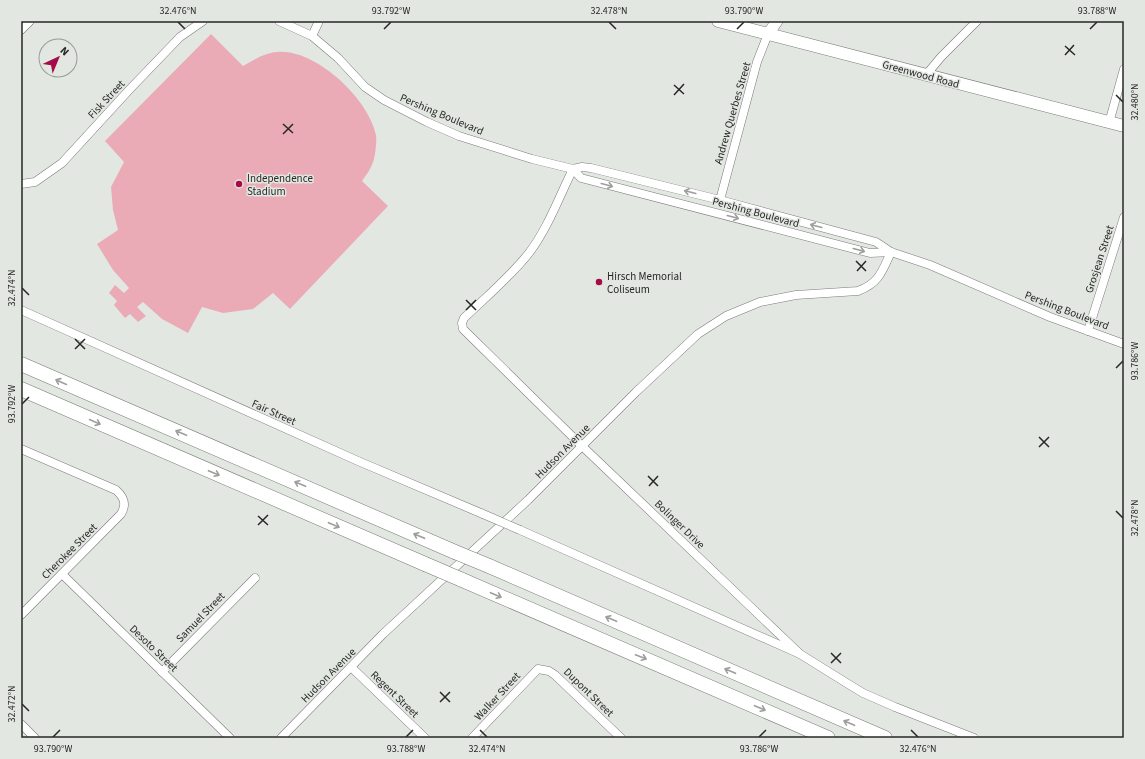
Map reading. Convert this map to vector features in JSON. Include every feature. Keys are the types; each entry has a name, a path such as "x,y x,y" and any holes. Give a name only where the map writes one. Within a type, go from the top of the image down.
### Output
{"highway":[{"path":"21,364 885,738"},
{"path":"21,389 828,738"}],"main road":[{"name":"Greenwood Road","path":"718,21 1124,126"}],"street":[{"path":"21,30 30,21"},
{"name":"Fisk Street","path":"21,184 35,182 62,163 180,37 203,21"},
{"name":"Pershing Boulevard","path":"279,21 312,36 338,58 365,87 396,107 459,136 510,153 573,169 582,167 591,168 720,200 876,242 891,252 930,265 1050,317 1124,344"},
{"path":"312,36 319,21"},
{"path":"768,34 777,21"},
{"path":"926,75 941,57 977,21"},
{"name":"Andrew Querbes Street","path":"720,200 757,62 768,34"},
{"path":"1109,123 1124,69"},
{"name":"Pershing Boulevard","path":"573,169 581,178 870,253 891,252"},
{"name":"Bolinger Drive","path":"573,169 540,235 529,252 516,268 464,318 462,323 463,329 582,446 800,654"},
{"name":"Grosjean Street","path":"1088,331 1124,217"},
{"name":"Hudson Avenue","path":"281,738 383,634 528,500 687,342 715,322 739,310 775,298 796,295 858,291 867,288 881,275 891,252"},
{"name":"Fair Street","path":"21,310 351,458 520,530"},
{"name":"Cherokee Street","path":"21,449 116,490 124,499 122,514 21,615"},
{"name":"Bolinger Drive","path":"520,530 800,654 844,682 895,707 974,738"},
{"name":"Desoto Street","path":"62,574 230,738"},
{"name":"Samuel Street","path":"162,672 255,578"},
{"name":"Regent Street","path":"351,667 425,738"},
{"name":"Walker Street","path":"472,738 538,669"},
{"name":"Dupont Street","path":"538,669 549,671 555,675 621,738"},
{"path":"21,724 35,738"}],"shaded area":[{"name":"Independence Stadium","path":"211,34 243,66 268,54 277,52 292,53 308,58 338,78 363,106 376,135 374,160 362,181 388,206 290,309 273,293 253,309 223,313 202,307 188,333 162,319 143,302 137,307 146,316 138,322 130,314 125,318 114,305 117,301 109,293 115,285 124,293 129,288 113,270 97,244 118,230 113,210 111,187 124,162 105,141"}],"place":[{"name":"Independence Stadium","path":"239,184"},
{"name":"Hirsch Memorial Coliseum","path":"599,282"}]}
